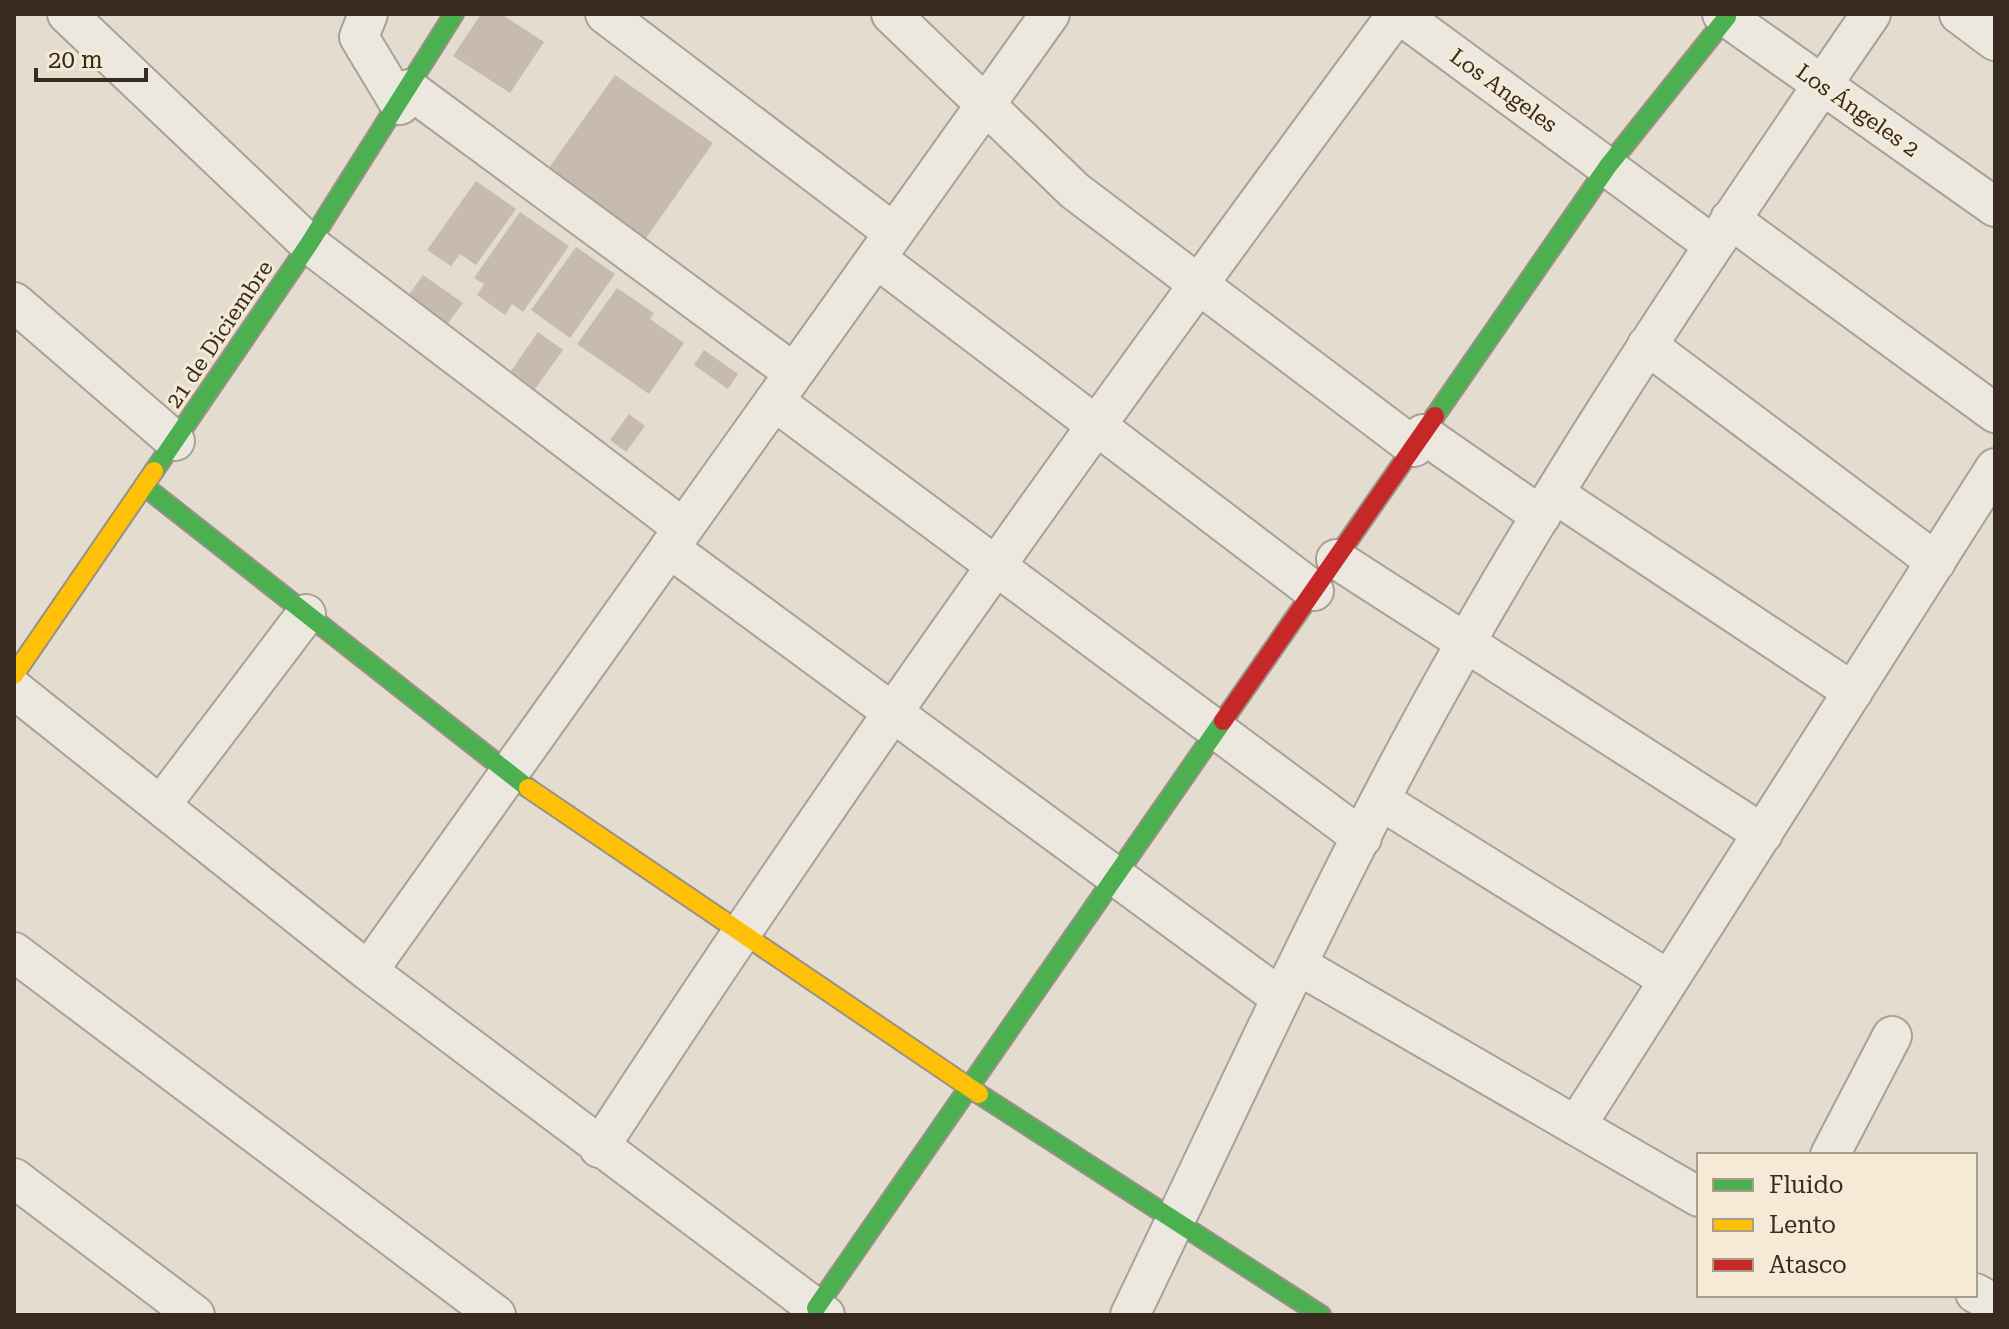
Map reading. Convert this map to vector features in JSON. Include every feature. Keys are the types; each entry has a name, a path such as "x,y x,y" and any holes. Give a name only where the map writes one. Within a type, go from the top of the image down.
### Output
{"street":[{"path":"67,14 309,244 893,712 1116,876 1290,982 1576,1126 1697,1196"},
{"name":"21 de Diciembre","path":"14,675 309,244 454,14"},
{"path":"605,14 885,245 1095,424 1314,591"},
{"path":"891,14 1075,191 1198,284 1419,440 1548,505 1853,692"},
{"path":"368,971 1050,14"},
{"path":"599,1148 740,932 1095,424 1398,14"},
{"name":"Los Angeles","path":"1398,14 1608,166 1721,232 1995,413"},
{"path":"1130,1315 1380,800 1466,646 1647,345 1721,232 1826,87 1871,14"},
{"path":"1959,14 1995,41"},
{"path":"14,689 368,971 820,1312 969,1087 1608,166 1724,16"},
{"name":"Los Ángeles 2","path":"1724,16 1995,207"},
{"path":"359,22 404,97 784,387 996,566 1362,838"},
{"path":"1826,87 1995,233"},
{"path":"14,302 175,441"},
{"path":"1647,345 1936,562"},
{"path":"1576,1126 1995,468"},
{"path":"144,486 508,774 969,1087 1321,1315"},
{"path":"1336,559 1466,646 1763,834"},
{"path":"161,805 306,614"},
{"path":"1380,800 1669,980"},
{"path":"14,952 496,1315"},
{"path":"1831,1153 1892,1036"},
{"path":"14,1178 195,1315"},
{"path":"1977,1294 1995,1304"}],"building":[{"path":"481,14 501,14 544,42 510,93 453,56"},
{"path":"615,75 713,143 634,255 546,172"},
{"path":"476,181 516,209 476,265 460,254 451,266 427,250"},
{"path":"520,212 569,246 523,312 512,304 505,315 477,295 484,284 474,278"},
{"path":"576,247 615,274 570,338 531,310"},
{"path":"423,275 463,303 438,337 398,310"},
{"path":"617,288 654,313 650,319 684,343 649,394 577,344"},
{"path":"538,332 563,350 535,389 511,371"},
{"path":"704,350 738,374 728,389 694,365"},
{"path":"629,414 645,426 626,452 610,440"}],"traffic: fast":[{"path":"154,471 309,244 454,14"},
{"path":"1435,416 1608,166 1727,17"},
{"path":"144,486 528,788"},
{"path":"816,1308 1223,721"},
{"path":"979,1094 1321,1315"}],"traffic: slow":[{"path":"14,675 154,471"},
{"path":"528,788 979,1094"}],"traffic: jam":[{"path":"1223,721 1435,416"}]}
